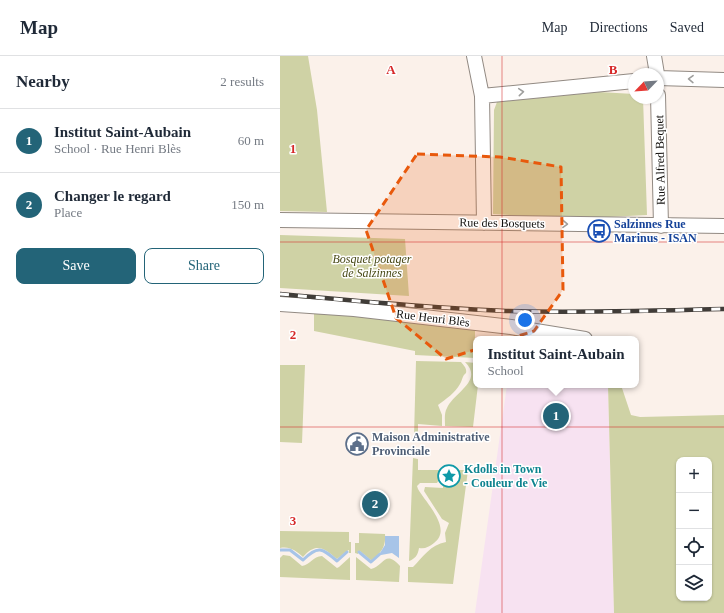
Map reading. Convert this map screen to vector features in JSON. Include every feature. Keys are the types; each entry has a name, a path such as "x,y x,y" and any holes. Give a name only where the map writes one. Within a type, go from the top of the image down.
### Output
{"street":[{"path":"474,56 482,96 484,223"},
{"path":"654,56 656,68"},
{"path":"664,78 724,80"},
{"path":"482,96 628,82"},
{"name":"Rue Alfred Bequet","path":"658,104 661,226"},
{"name":"Rue des Bosquets","path":"280,220 724,226"},
{"name":"Rue Henri Blès","path":"280,304 378,311 512,327 567,336"}],"highlighted area":[{"path":"417,154 500,157 561,167 563,290 534,331 446,359 396,318 366,230"}],"shaded area":[{"path":"507,388 608,388 614,613 475,613"}],"green space":[{"path":"280,56 308,56 317,110 327,212 280,211"},
{"path":"599,92 628,94 628,104 643,104 647,215 570,219 493,214 494,110 497,102"},
{"name":"Bosquet potager de Salzinnes","path":"280,235 405,239 409,296 280,288"},
{"path":"314,310 475,326 475,336 473,336 473,358 415,355 415,351 314,331"},
{"path":"416,361 461,362 465,367 466,373 456,390 438,405 442,415 442,426 418,424 418,436 414,436"},
{"path":"465,362 473,363 473,388 478,388 473,427 445,426 446,410 451,402 470,381 470,369"},
{"path":"280,365 305,365 302,443 280,442"},
{"path":"608,388 622,388 631,415 640,417 724,415 724,613 614,613"},
{"path":"413,458 418,459 418,470 440,470 440,478 437,483 420,483 417,486 436,516 441,531 439,537 434,543 427,547 419,548 416,556 409,561"},
{"path":"443,470 468,470 453,584 408,582 408,567 413,567 431,549 446,542 445,533 449,523 442,519 424,491 425,487 443,488"},
{"path":"280,531 349,532 351,553 349,553 349,550 337,559 328,552 320,548 316,548 312,549 303,557 290,548 280,548"},
{"path":"359,533 385,534 384,546 372,561 360,551 358,551 358,554 355,553 355,543 359,543"},
{"path":"283,555 290,556 302,566 316,557 322,556 337,568 350,557 350,580 280,577 280,558"},
{"path":"356,557 371,569 388,559 395,561 400,566 399,582 356,580"}],"water":[{"path":"385,536 399,536 399,558 392,553 381,555 380,553 385,545"}],"waterway":[{"path":"280,550 290,550 303,560 316,550 324,551 337,561 347,552"},
{"path":"359,552 371,562 380,554"}],"railway":[{"path":"280,294 421,306 533,312 724,309"}],"place":[{"name":"Salzinnes Rue Marinus - ISAN","path":"599,231"},
{"name":"Institut Saint-Aubain","path":"556,416"},
{"name":"Maison Administrative Provinciale","path":"357,444"},
{"name":"Kdolls in Town - Couleur de Vie","path":"449,476"},
{"name":"Changer le regard","path":"375,504"}]}
